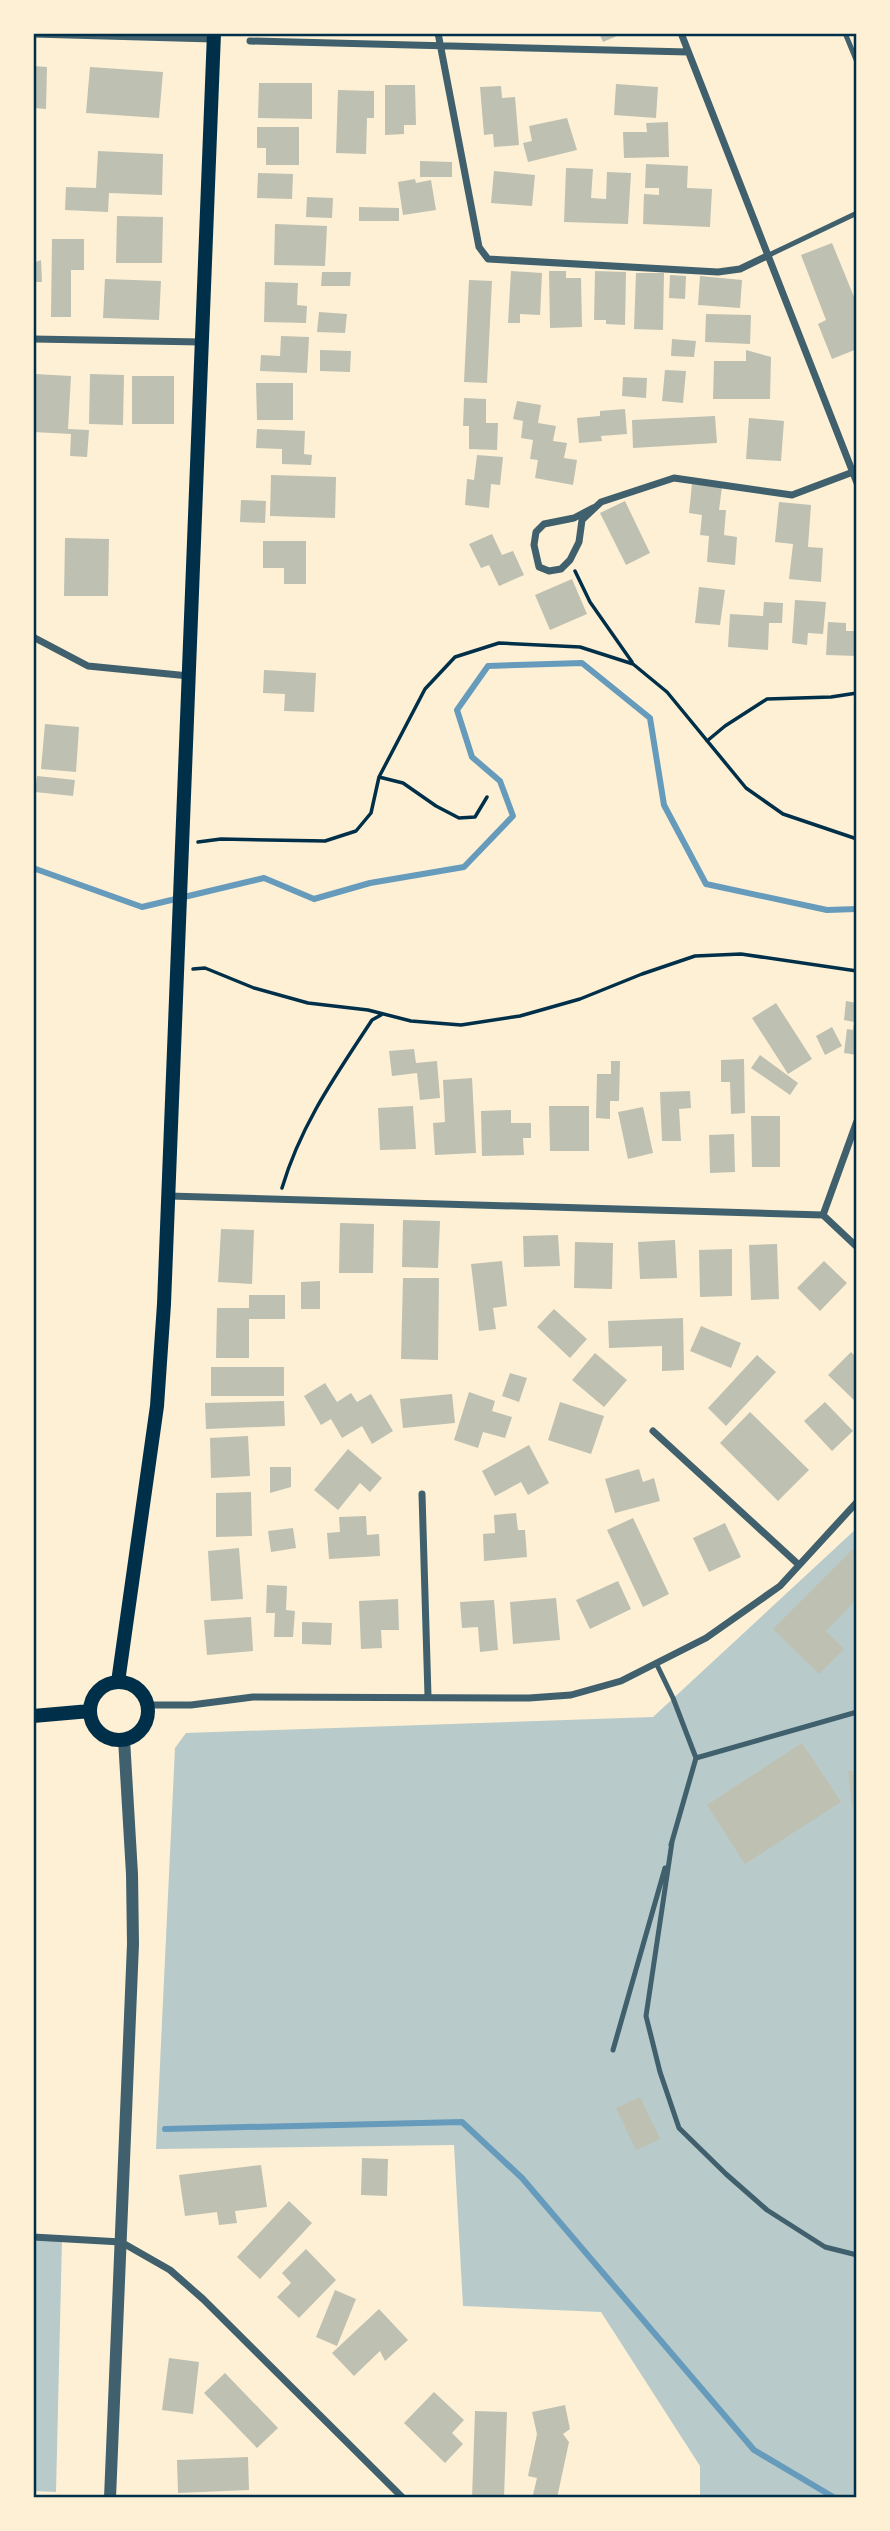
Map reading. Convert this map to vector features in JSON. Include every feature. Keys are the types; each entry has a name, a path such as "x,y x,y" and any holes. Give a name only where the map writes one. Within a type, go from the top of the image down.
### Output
{"main road":[{"path":"118,1682 157,1406 164,1304 213,36"},
{"path":"118,1682 137,1688 144,1695 147,1705 145,1723 132,1736 124,1739 114,1739 98,1730 90,1711 98,1690 107,1684 118,1682"},
{"path":"33,1716 90,1711"}],"street":[{"path":"438,33 479,247 488,259 718,272 740,269 769,255"},
{"path":"681,33 857,482"},
{"path":"33,34 213,36"},
{"path":"250,41 688,51"},
{"path":"33,339 202,342"},
{"path":"593,508 582,520 579,542 570,560 561,569 549,571 539,567 534,545 536,532 544,524 575,518 601,502 674,478 792,495 853,472"},
{"path":"33,637 88,666 190,676"},
{"path":"823,1215 857,1121"},
{"path":"168,1196 823,1215 857,1247"},
{"path":"653,1432 799,1565"},
{"path":"422,1494 428,1696"},
{"path":"147,1705 191,1705 253,1697 428,1696 483,1699 571,1695 621,1681 706,1638 780,1586 857,1502"},
{"path":"110,2498 133,1944 124,1739"},
{"path":"33,2237 121,2242 170,2270 203,2299 403,2498"}],"lane":[{"path":"845,33 857,62"},
{"path":"769,255 857,213"},
{"path":"613,2050 696,1758 657,1665"},
{"path":"696,1758 857,1712"},
{"path":"672,1842 646,2016 660,2071 679,2128 767,2210 825,2248 857,2255"}],"path":[{"path":"570,560 590,602 633,664 667,692 746,788 783,814 857,839"},
{"path":"182,844 221,839 325,841 356,831 371,813 379,777 425,689 455,657 499,643 580,648 633,664"},
{"path":"706,741 767,699 831,697 857,693"},
{"path":"379,777 403,783 459,818 475,817 487,797"},
{"path":"177,965 205,968 254,988 308,1003 411,1021 461,1025 520,1016 580,999 695,956 741,954 857,971"},
{"path":"282,1199 281,1189 288,1166 315,1106 372,1020 383,1014"}],"shaded area":[{"path":"857,1528 857,2498 700,2498 700,2466 601,2312 463,2306 454,2145 156,2149 175,1748 186,1733 653,1717"},
{"path":"33,2237 62,2239 56,2492 33,2491"}],"building":[{"path":"599,33 624,33 603,42"},
{"path":"33,66 47,67 46,109 33,108"},
{"path":"90,67 163,72 159,118 86,113"},
{"path":"259,83 312,83 312,119 258,118"},
{"path":"616,84 658,87 656,118 614,115"},
{"path":"385,85 415,85 416,125 404,125 404,134 385,135"},
{"path":"501,86 502,98 515,97 519,145 494,147 493,134 484,135 480,87"},
{"path":"338,90 374,91 374,118 367,118 366,154 336,153"},
{"path":"567,118 577,150 528,162 523,143 532,141 529,126"},
{"path":"668,122 669,157 624,158 623,132 647,132 646,123"},
{"path":"257,127 299,127 299,165 266,165 266,148 257,148"},
{"path":"98,151 163,154 162,195 109,193 108,212 65,210 66,187 96,188"},
{"path":"420,161 452,162 452,177 420,177"},
{"path":"646,164 688,166 687,188 712,189 710,227 643,224 644,194 659,195 659,188 645,188"},
{"path":"566,168 593,169 591,198 606,199 607,172 631,173 628,224 564,222"},
{"path":"494,171 535,175 532,206 491,203"},
{"path":"258,173 293,174 292,199 257,198"},
{"path":"415,179 416,183 431,180 436,210 403,215 398,182"},
{"path":"307,197 333,198 332,218 306,217"},
{"path":"359,207 399,208 399,221 359,221"},
{"path":"117,216 163,217 162,263 116,263"},
{"path":"275,224 327,226 325,266 274,265"},
{"path":"52,239 84,239 84,270 71,270 71,317 51,317"},
{"path":"832,243 857,304 857,349 832,359 818,324 826,320 801,255"},
{"path":"41,260 42,282 33,282 33,263"},
{"path":"511,271 542,273 540,315 520,314 520,323 508,323"},
{"path":"549,271 566,271 566,278 581,278 582,327 550,328"},
{"path":"595,271 626,272 625,325 594,320"},
{"path":"322,272 351,272 350,286 321,286"},
{"path":"636,273 664,273 663,330 634,329"},
{"path":"670,275 686,276 685,299 669,298"},
{"path":"700,276 742,280 740,308 698,305"},
{"path":"105,279 161,281 159,320 103,318"},
{"path":"469,280 492,281 487,383 464,382"},
{"path":"265,282 298,283 297,305 307,306 306,323 264,322"},
{"path":"319,312 347,314 345,333 317,332"},
{"path":"706,314 751,315 750,344 705,342"},
{"path":"281,336 309,337 307,373 260,371 261,355 280,356"},
{"path":"672,339 696,341 694,357 671,356"},
{"path":"320,350 351,351 350,372 320,371"},
{"path":"746,350 771,357 770,399 713,399 714,361 746,361"},
{"path":"665,370 686,371 683,403 662,401"},
{"path":"35,374 71,376 68,429 89,430 87,457 70,456 71,434 33,432"},
{"path":"90,374 124,375 123,425 89,424"},
{"path":"132,376 174,376 174,424 132,424"},
{"path":"623,377 647,378 646,398 622,396"},
{"path":"256,383 293,383 293,420 257,420"},
{"path":"464,398 486,399 486,423 498,423 497,450 469,449 469,426 463,426"},
{"path":"517,401 541,405 538,423 556,426 553,441 567,443 564,458 577,460 573,485 535,478 538,460 530,459 533,440 521,438 523,421 513,419"},
{"path":"625,409 627,434 601,436 602,441 579,443 577,418 600,416 600,411"},
{"path":"715,416 717,443 633,448 632,420"},
{"path":"749,418 784,421 781,461 746,459"},
{"path":"257,429 305,431 304,454 312,455 311,465 282,464 282,449 256,448"},
{"path":"477,455 503,457 500,485 491,484 489,508 465,505 467,479 474,480"},
{"path":"271,475 336,477 335,518 270,516"},
{"path":"692,484 722,487 719,510 726,510 724,535 737,537 735,565 707,562 709,536 700,535 702,515 689,513"},
{"path":"241,500 266,501 265,523 240,522"},
{"path":"625,501 650,553 626,565 600,513"},
{"path":"779,502 811,505 808,547 823,548 821,582 789,579 793,544 775,542"},
{"path":"492,534 502,555 513,551 524,575 499,586 489,565 481,568 469,544"},
{"path":"65,538 109,539 108,596 64,596"},
{"path":"263,541 306,541 306,584 284,584 284,568 263,568"},
{"path":"572,579 587,614 550,630 535,595"},
{"path":"699,587 725,590 720,625 695,623"},
{"path":"795,600 826,602 823,634 808,633 807,645 792,643"},
{"path":"764,602 783,603 782,623 769,623 768,650 728,647 730,614 763,616"},
{"path":"855,619 857,656 826,655 828,622 846,623 846,631 854,631"},
{"path":"264,670 316,673 314,712 284,711 285,694 263,693"},
{"path":"45,724 79,727 76,772 41,769"},
{"path":"37,776 75,780 73,796 35,792"},
{"path":"846,1001 857,1003 857,1055 844,1053 847,1029 853,1030 854,1022 844,1020"},
{"path":"776,1003 812,1059 788,1074 752,1018"},
{"path":"832,1027 842,1046 825,1055 816,1036"},
{"path":"414,1049 416,1063 437,1061 440,1098 420,1100 417,1073 392,1076 389,1051"},
{"path":"760,1055 798,1083 790,1095 751,1068"},
{"path":"744,1059 745,1113 731,1114 730,1082 721,1082 721,1060"},
{"path":"611,1061 620,1061 619,1101 610,1101 610,1119 596,1118 597,1074 611,1074"},
{"path":"472,1078 476,1153 435,1155 433,1123 445,1122 443,1080"},
{"path":"690,1091 691,1108 679,1109 681,1141 662,1141 660,1092"},
{"path":"413,1106 416,1149 380,1150 378,1108"},
{"path":"549,1106 589,1106 589,1151 550,1151"},
{"path":"643,1107 653,1153 628,1159 618,1112"},
{"path":"511,1110 511,1123 531,1123 531,1138 523,1138 524,1155 482,1156 481,1111"},
{"path":"751,1116 780,1116 780,1167 752,1167"},
{"path":"734,1134 735,1172 710,1173 709,1135"},
{"path":"403,1220 440,1221 438,1268 402,1267"},
{"path":"340,1223 374,1224 373,1273 339,1273"},
{"path":"221,1229 254,1230 252,1284 218,1282"},
{"path":"558,1235 560,1266 524,1267 523,1236"},
{"path":"675,1240 677,1278 640,1279 638,1242"},
{"path":"575,1242 613,1243 612,1289 574,1288"},
{"path":"777,1244 779,1299 751,1300 749,1245"},
{"path":"732,1249 732,1296 700,1297 699,1250"},
{"path":"502,1261 507,1306 493,1308 496,1329 479,1331 471,1264"},
{"path":"824,1261 847,1283 820,1311 797,1288"},
{"path":"403,1278 439,1278 438,1360 401,1359"},
{"path":"320,1281 320,1309 301,1309 301,1282"},
{"path":"249,1295 285,1295 285,1319 249,1319 249,1358 216,1358 217,1308 249,1308"},
{"path":"554,1309 587,1339 570,1358 537,1327"},
{"path":"683,1318 684,1370 662,1371 662,1346 609,1348 608,1321"},
{"path":"701,1326 741,1343 731,1368 690,1351"},
{"path":"851,1352 857,1358 857,1403 828,1375"},
{"path":"595,1353 627,1380 604,1407 572,1380"},
{"path":"757,1355 776,1372 726,1426 708,1408"},
{"path":"211,1367 284,1367 284,1396 211,1396"},
{"path":"510,1373 527,1378 519,1402 502,1396"},
{"path":"325,1383 337,1402 351,1393 357,1402 371,1394 393,1431 372,1444 362,1426 342,1438 331,1419 321,1425 304,1396"},
{"path":"469,1392 495,1401 492,1411 512,1417 505,1438 483,1432 478,1448 454,1440"},
{"path":"452,1394 455,1423 403,1428 400,1399"},
{"path":"284,1401 285,1426 206,1429 205,1403"},
{"path":"560,1402 604,1416 591,1454 548,1440"},
{"path":"825,1402 853,1431 832,1451 804,1421"},
{"path":"750,1412 809,1470 778,1501 720,1443"},
{"path":"248,1436 250,1476 211,1478 210,1438"},
{"path":"529,1445 549,1483 528,1495 521,1482 495,1496 482,1471"},
{"path":"348,1449 382,1478 370,1492 360,1483 338,1510 314,1490"},
{"path":"270,1467 291,1467 291,1487 270,1493"},
{"path":"639,1469 643,1482 654,1478 660,1501 615,1513 605,1479"},
{"path":"251,1492 252,1536 216,1537 216,1493"},
{"path":"516,1513 518,1530 525,1530 527,1557 484,1561 483,1534 495,1533 494,1515"},
{"path":"366,1516 367,1535 379,1534 380,1556 329,1559 327,1533 340,1532 339,1517"},
{"path":"633,1518 669,1594 643,1607 607,1530"},
{"path":"725,1523 741,1557 709,1572 693,1538"},
{"path":"293,1528 296,1548 271,1552 268,1531"},
{"path":"857,1545 857,1599 826,1631 844,1649 819,1674 773,1629"},
{"path":"239,1548 243,1599 211,1601 208,1551"},
{"path":"618,1581 631,1609 590,1629 576,1600"},
{"path":"267,1585 287,1586 286,1610 295,1611 293,1637 274,1637 275,1613 266,1613"},
{"path":"556,1598 560,1640 513,1644 510,1602"},
{"path":"398,1599 399,1630 381,1630 382,1648 361,1649 359,1601"},
{"path":"494,1600 498,1650 480,1652 478,1627 462,1628 460,1602"},
{"path":"251,1617 253,1651 207,1655 204,1620"},
{"path":"302,1622 332,1623 331,1645 302,1644"},
{"path":"802,1743 841,1802 745,1864 707,1805"},
{"path":"848,1771 857,1771 857,1805 852,1806"},
{"path":"640,2097 660,2139 636,2150 616,2108"},
{"path":"362,2158 388,2159 387,2196 361,2195"},
{"path":"261,2165 267,2207 235,2211 237,2223 219,2225 217,2212 185,2216 179,2175"},
{"path":"289,2201 312,2223 260,2279 237,2257"},
{"path":"306,2249 336,2280 299,2318 277,2297 291,2283 282,2273"},
{"path":"335,2290 356,2299 337,2346 316,2337"},
{"path":"379,2309 408,2340 385,2361 380,2351 354,2376 332,2353"},
{"path":"169,2358 199,2362 193,2414 162,2410"},
{"path":"225,2373 278,2428 257,2448 204,2393"},
{"path":"434,2392 464,2420 452,2433 463,2444 445,2463 404,2423"},
{"path":"565,2405 570,2429 563,2434 569,2442 557,2498 533,2495 537,2478 528,2476 537,2434 532,2412"},
{"path":"475,2411 507,2412 504,2498 472,2498"},
{"path":"248,2457 249,2490 178,2493 177,2460"}],"waterway":[{"path":"33,868 142,907 264,878 314,899 370,883 464,867 513,816 500,781 472,757 457,710 488,666 582,663 650,718 664,805 706,884 827,910 857,909"},
{"path":"165,2129 462,2122 522,2178 754,2450 835,2498"}]}
